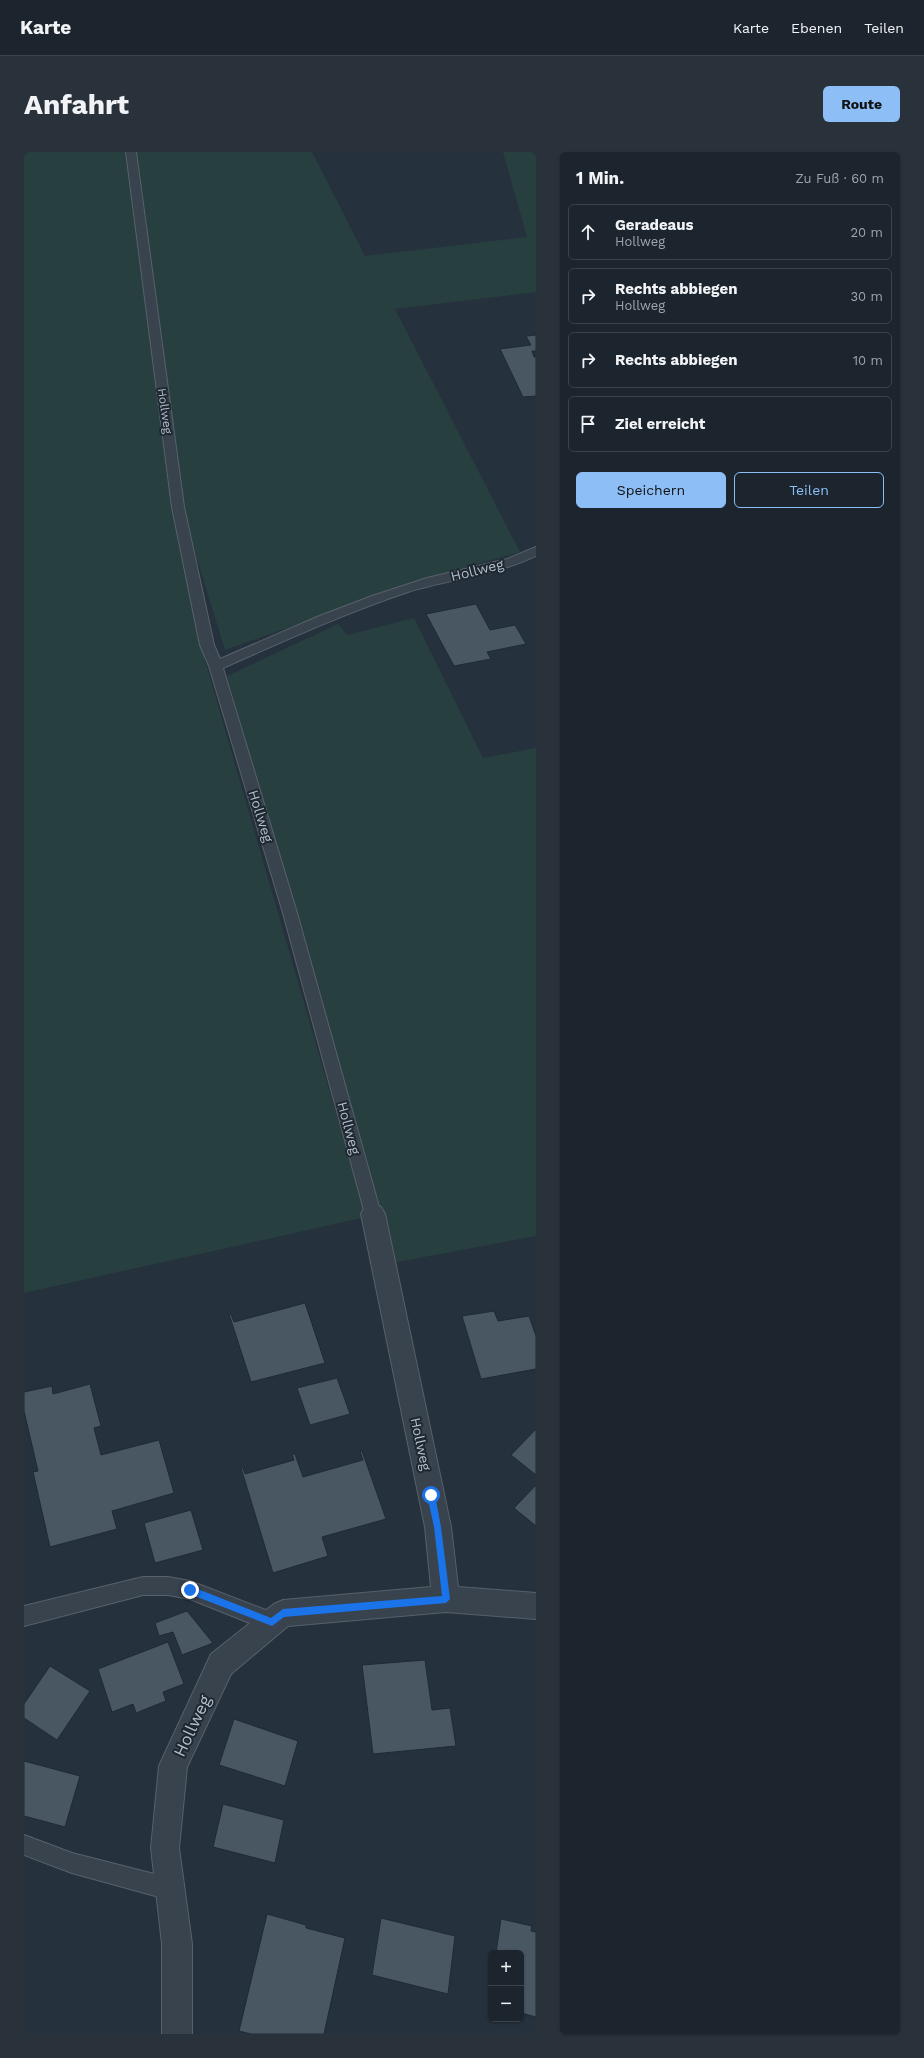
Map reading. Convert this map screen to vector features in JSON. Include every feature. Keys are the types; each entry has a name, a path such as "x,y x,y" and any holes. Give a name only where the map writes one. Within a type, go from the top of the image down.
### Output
{"street":[{"name":"Hollweg","path":"373,1214 438,1527 446,1599"},
{"name":"Hollweg","path":"177,2034 177,1944 165,1848 173,1766 221,1664 283,1613 446,1599 536,1606"}],"lane":[{"name":"Hollweg","path":"131,152 178,507 207,645 216,666 290,913 373,1214"},
{"name":"Hollweg","path":"216,666 332,615 431,581 522,559 536,551"},
{"path":"24,1616 143,1586 162,1586 190,1590 272,1622"},
{"path":"24,1845 72,1863 170,1889"}],"green space":[{"path":"24,152 128,152 173,508 204,657 366,1217 24,1293"},
{"path":"134,152 312,152 365,256 527,237 503,152 536,152 536,292 395,309 520,552 429,578 225,650 181,507"},
{"path":"414,618 483,758 536,748 536,1236 392,1263 382,1214 227,676 338,624 347,635"}],"building":[{"path":"536,335 536,351 532,351 534,357 536,357 536,396 523,397 500,349 531,345 526,336"},
{"path":"476,604 490,630 515,625 526,644 487,652 491,659 454,666 426,614"},
{"path":"305,1303 325,1363 251,1382 229,1314 231,1314 234,1322"},
{"path":"494,1311 498,1321 529,1316 536,1336 536,1369 481,1379 462,1316"},
{"path":"337,1378 350,1414 310,1425 297,1388"},
{"path":"90,1384 101,1426 94,1428 101,1455 159,1440 174,1493 112,1511 117,1529 50,1547 33,1472 38,1471 24,1411 24,1392 52,1386 53,1394"},
{"path":"536,1429 536,1475 511,1455"},
{"path":"360,1451 362,1451 386,1519 322,1537 328,1556 273,1573 241,1468 243,1468 245,1474 294,1460 292,1454 295,1454 303,1477 363,1460"},
{"path":"536,1485 536,1526 514,1508"},
{"path":"191,1510 203,1550 155,1563 144,1523"},
{"path":"187,1611 213,1643 182,1655 173,1632 159,1636 155,1623"},
{"path":"168,1642 184,1684 163,1692 166,1701 136,1713 133,1704 112,1712 98,1669"},
{"path":"425,1660 432,1710 450,1708 456,1746 373,1754 362,1665"},
{"path":"50,1666 90,1691 57,1740 24,1718 24,1704"},
{"path":"234,1719 298,1741 285,1786 219,1765"},
{"path":"24,1761 80,1776 65,1827 24,1816"},
{"path":"223,1804 284,1820 275,1863 213,1847"},
{"path":"267,1914 306,1925 306,1928 345,1938 324,2034 251,2034 239,2031"},
{"path":"381,1918 455,1936 448,1994 372,1975"},
{"path":"501,1919 532,1926 531,1931 536,1932 536,2017 524,2014 524,1950 496,1950"}],"route":[{"path":"190,1590 272,1622 283,1613 446,1599 438,1527 431,1495"}]}
